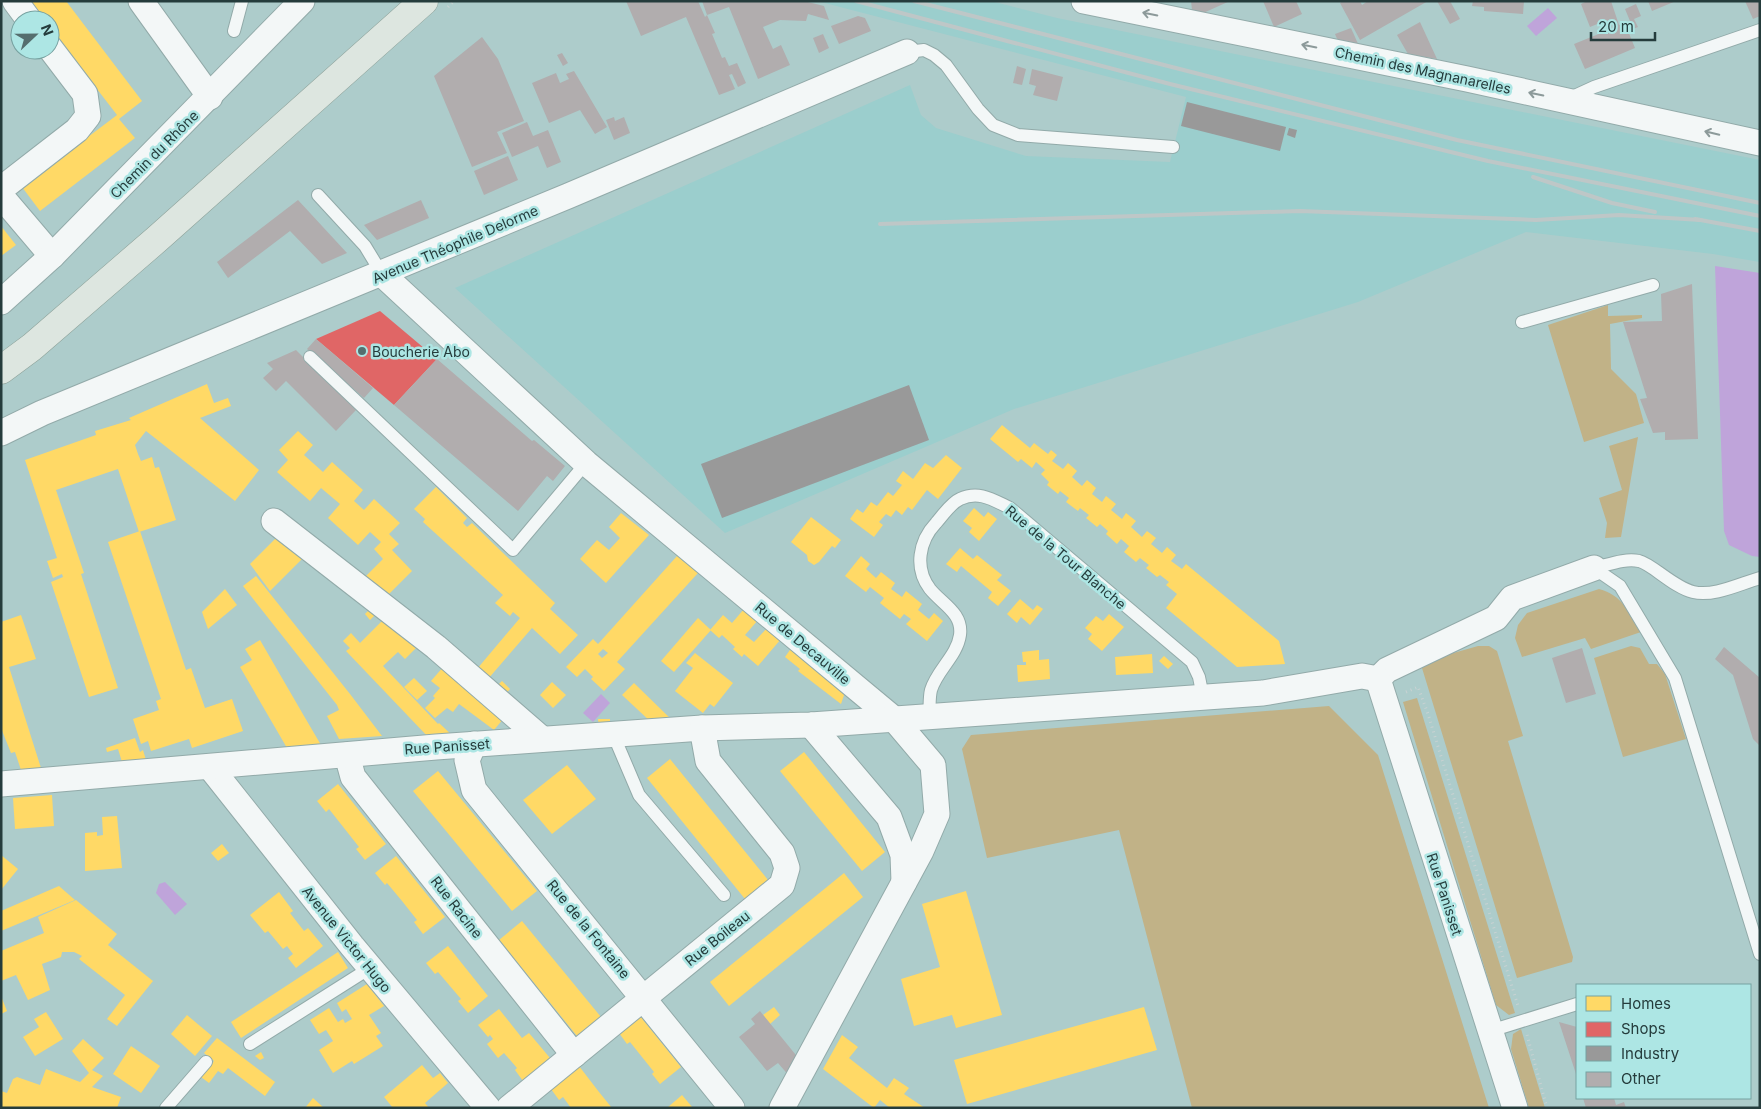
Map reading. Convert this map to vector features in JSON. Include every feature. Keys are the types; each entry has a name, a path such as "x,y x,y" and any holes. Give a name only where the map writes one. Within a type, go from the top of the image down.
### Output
{"main road":[{"path":"1,370 32,347 157,239 424,1"}],"street":[{"name":"Chemin du Rhône","path":"1,302 52,256 210,97 302,1"},
{"name":"Chemin des Magnanarelles","path":"1084,1 1565,100 1760,143"},
{"path":"145,3 210,97"},
{"name":"Avenue Théophile Delorme","path":"1,433 42,414 382,274 907,52"},
{"path":"1,189 77,130 88,116 85,94 59,60"},
{"path":"1,196 52,256"},
{"name":"Rue de Decauville","path":"382,274 586,463 894,719 933,765 937,814 904,882 782,1108"},
{"path":"274,520 436,647 542,739"},
{"path":"1381,690 1387,670 1496,618 1512,598 1594,568"},
{"name":"Rue Panisset","path":"1,784 542,739 702,728 811,725 1263,693 1362,676 1381,690 1515,1108"},
{"path":"811,725 889,817 903,855 904,882"},
{"name":"Rue Boileau","path":"509,1108 782,885 787,868 782,853 708,761 702,728"},
{"name":"Rue de la Fontaine","path":"474,744 468,760 474,790 732,1108"},
{"name":"Rue Racine","path":"348,755 353,777 574,1054"},
{"name":"Avenue Victor Hugo","path":"210,767 370,968 488,1108"}],"lane":[{"path":"234,31 242,1"},
{"path":"1565,100 1594,87 1759,31"},
{"path":"907,52 924,50 934,55 946,65 978,109 993,125 1018,135 1173,147"},
{"path":"318,195 365,246 382,274"},
{"path":"1522,322 1653,285"},
{"path":"310,357 513,550 586,463"},
{"name":"Rue de la Tour Blanche","path":"929,716 932,689 952,655 960,635 954,612 930,588 920,568 920,550 933,527 957,500 971,494 986,496 1010,508 1192,662 1203,697"},
{"path":"1594,568 1624,560 1641,561 1671,582 1693,592 1710,593 1760,578"},
{"path":"1594,568 1620,586 1675,678 1760,954"},
{"path":"613,734 639,794 724,895"},
{"path":"250,1044 370,968"},
{"path":"1490,1031 1576,1004"},
{"path":"166,1108 206,1062"}],"path":[{"path":"1381,690 1418,688 1522,1021 1547,1108"}],"shaded area":[{"path":"817,1 991,1 1057,18 1760,160 1760,262 1713,254 1526,232 1358,302 1014,409 725,533 455,288 910,85 921,115 936,128 1026,156 1170,162 1186,97"},
{"path":"1548,8 1557,18 1536,36 1527,26"},
{"path":"1715,266 1760,273 1760,557 1752,556 1729,545 1724,531"},
{"path":"1608,305 1608,316 1642,315 1642,318 1610,324 1611,369 1636,394 1644,423 1584,442 1548,325"},
{"path":"1638,437 1621,537 1605,538 1607,523 1599,498 1622,490 1609,446"},
{"path":"1599,589 1614,595 1624,605 1641,632 1591,649 1585,638 1522,657 1515,638 1518,625 1527,613"},
{"path":"1478,646 1489,646 1497,651 1523,736 1508,741 1573,957 1572,962 1517,978 1422,668 1443,656"},
{"path":"1631,646 1640,648 1649,664 1657,664 1665,674 1686,739 1623,757 1594,658"},
{"path":"601,694 610,703 593,722 583,713"},
{"path":"1417,698 1515,1013 1509,1015 1496,1005 1403,702"},
{"path":"1329,706 1378,755 1489,1108 1192,1108 1119,830 987,858 962,749 971,735"},
{"path":"165,882 187,904 175,915 156,893 159,884"},
{"path":"1521,1029 1545,1108 1529,1108 1511,1049 1513,1034"}],"building: Homes":[{"path":"30,1 66,1 142,101 119,119 135,138 40,211 22,187 117,115 60,41 60,10 37,10"},
{"path":"1,226 16,245 1,256"},
{"path":"207,384 214,403 228,398 231,406 200,418 259,470 235,501 146,431 135,445 138,454 141,461 152,457 155,468 159,467 176,520 139,532 118,469 56,490 84,573 81,574 118,688 89,697 51,582 63,577 62,574 53,578 47,561 57,558 25,460 96,435 95,431 131,420 129,418"},
{"path":"1002,425 1030,448 1034,443 1048,454 1051,450 1057,455 1052,461 1063,469 1068,463 1077,471 1072,477 1082,486 1087,480 1096,488 1092,494 1102,502 1106,496 1116,504 1111,510 1122,519 1126,513 1136,521 1131,527 1142,537 1147,531 1156,538 1151,544 1162,553 1167,547 1176,555 1171,561 1182,569 1186,564 1279,641 1285,664 1237,667 1166,608 1177,594 1166,585 1169,582 1160,575 1157,577 1146,568 1149,565 1140,558 1136,562 1124,552 1129,546 1121,539 1117,544 1106,534 1108,531 1100,524 1097,527 1086,518 1089,515 1080,508 1078,511 1066,502 1069,498 1060,491 1058,494 1047,485 1049,482 1041,474 1045,470 1036,462 1032,468 1021,459 1018,462 990,439"},
{"path":"298,431 313,445 304,455 323,472 332,462 363,490 354,501 364,510 374,499 400,523 389,534 399,544 392,550 412,571 384,599 364,578 383,559 374,549 381,542 370,532 358,545 328,518 340,504 321,488 310,501 277,472 288,460 279,450"},
{"path":"946,455 962,468 938,499 927,490 912,510 908,507 902,515 896,510 891,517 886,514 879,522 883,525 874,537 850,519 857,509 863,513 871,502 877,506 888,492 893,496 902,485 896,481 903,471 913,479 925,463 933,468"},
{"path":"436,487 467,518 463,523 467,527 472,523 555,603 550,609 578,635 560,654 532,628 488,679 477,669 520,618 513,612 510,616 495,603 503,595 423,522 425,519 414,509"},
{"path":"974,508 984,517 988,512 997,519 979,541 969,532 972,528 963,521"},
{"path":"621,513 649,535 606,583 580,559 597,540 609,550 620,538 609,527"},
{"path":"811,517 841,540 835,548 832,546 819,562 814,565 808,561 807,555 791,542"},
{"path":"140,531 186,670 191,668 205,708 232,699 243,731 192,748 189,739 151,751 148,741 141,744 133,719 159,710 156,701 161,699 108,542"},
{"path":"279,535 305,556 270,591 250,564"},
{"path":"960,548 973,559 977,555 1002,575 997,580 1011,591 998,606 988,598 992,592 961,566 957,572 946,564"},
{"path":"677,556 698,573 617,662 625,669 604,691 591,679 593,677 585,669 577,677 566,667 593,639 598,644","holes":["603,649 608,653 602,658 598,654"]},
{"path":"861,556 870,564 866,569 876,578 881,572 895,583 891,589 902,597 906,591 922,604 918,610 929,619 934,613 943,621 927,641 906,624 911,619 904,614 900,619 880,603 884,598 870,587 866,592 845,576"},
{"path":"256,576 382,736 339,739 327,716 339,710 337,705 243,586"},
{"path":"225,589 237,605 208,629 202,612"},
{"path":"1020,599 1033,610 1037,605 1043,609 1030,625 1021,617 1017,623 1007,614"},
{"path":"371,608 377,613 370,620 365,614"},
{"path":"744,609 758,620 745,635 754,642 767,628 781,639 758,666 744,654 742,657 733,649 735,647 722,635 719,638 710,630 723,615 732,623"},
{"path":"1109,614 1124,627 1102,651 1088,639 1092,634 1085,628 1096,616 1103,621"},
{"path":"21,615 36,659 9,667 41,768 21,770 15,752 11,753 1,728 1,622"},
{"path":"698,618 711,630 674,672 661,661"},
{"path":"384,619 418,646 405,659 398,652 383,666 438,724 454,737 430,739 346,651 350,648 343,641 351,633 360,643"},
{"path":"260,640 321,745 287,748 240,667 252,660 245,649"},
{"path":"792,647 846,689 841,704 798,671 800,669 785,657"},
{"path":"1039,650 1039,660 1049,659 1050,679 1018,682 1017,665 1026,665 1026,662 1023,662 1022,652"},
{"path":"695,653 733,683 714,707 710,704 703,713 675,691 693,668 686,663"},
{"path":"1152,654 1153,673 1116,675 1115,657"},
{"path":"1164,656 1173,664 1168,669 1159,661"},
{"path":"444,666 504,718 494,730 459,704 453,712 447,708 435,718 425,708 435,698 433,696 440,688 431,681"},
{"path":"414,678 427,691 417,700 404,687"},
{"path":"502,681 510,689 505,695 496,687"},
{"path":"552,682 566,695 553,708 540,695"},
{"path":"634,683 674,722 652,723 622,695"},
{"path":"598,719 610,719 610,726 599,727"},
{"path":"135,738 140,752 143,750 146,760 122,762 118,749 107,752 106,748"},
{"path":"804,752 885,852 862,871 780,771"},
{"path":"670,759 768,880 745,899 647,778"},
{"path":"567,765 596,799 552,834 523,800"},
{"path":"438,771 537,891 512,911 413,791"},
{"path":"338,784 386,844 365,860 356,849 359,847 329,809 326,812 317,801"},
{"path":"52,795 54,826 15,829 13,798"},
{"path":"117,816 122,868 85,871 85,833 97,832 97,836 103,835 102,817"},
{"path":"222,844 229,853 218,861 211,853"},
{"path":"1,855 18,869 1,890"},
{"path":"396,856 445,917 423,934 414,922 417,920 387,883 385,885 375,873"},
{"path":"844,873 863,897 729,1006 710,982"},
{"path":"59,886 75,900 1,931 1,911"},
{"path":"966,891 1002,1015 956,1028 952,1015 914,1026 901,979 940,967 922,904"},
{"path":"279,892 293,911 290,913 304,931 308,928 323,946 296,968 288,958 293,954 287,946 283,949 268,931 265,933 250,915"},
{"path":"76,900 117,934 108,945 153,981 117,1026 107,1019 125,995 79,959 82,956 74,952 62,952 61,957 42,964 50,990 28,1000 16,975 1,981 1,951 44,933 38,917"},
{"path":"522,921 601,1017 577,1036 499,940"},
{"path":"448,946 488,996 468,1013 458,1001 461,999 438,972 435,974 426,963"},
{"path":"338,952 348,968 241,1038 231,1022"},
{"path":"367,984 384,1006 369,1015 381,1033 376,1036 383,1046 354,1064 352,1061 333,1073 319,1050 333,1041 326,1030 319,1034 310,1020 329,1008 338,1022 343,1019 345,1023 352,1019 346,1009 342,1012 337,1003"},
{"path":"1,996 7,1011 1,1014"},
{"path":"774,1007 780,1015 770,1024 763,1015"},
{"path":"1144,1007 1157,1050 967,1104 954,1060"},
{"path":"499,1009 522,1038 529,1033 550,1058 523,1081 515,1070 517,1068 504,1053 498,1058 487,1044 493,1039 490,1035 488,1037 478,1025"},
{"path":"46,1012 63,1039 35,1056 23,1037 39,1027 34,1019"},
{"path":"187,1015 212,1036 195,1056 171,1034"},
{"path":"640,1016 681,1067 660,1084 652,1074 654,1072 630,1042 627,1044 619,1033"},
{"path":"842,1035 858,1047 849,1058 887,1088 894,1078 909,1088 904,1094 925,1108 890,1108 880,1100 874,1108 823,1069"},
{"path":"217,1038 275,1082 265,1096 228,1068 223,1074 218,1071 209,1083 201,1077 214,1061 204,1053"},
{"path":"83,1039 104,1058 92,1070 103,1076 92,1087 121,1097 117,1108 1,1108 1,1091 7,1093 13,1079 17,1077 40,1085 46,1069 80,1082 89,1073 72,1051"},
{"path":"131,1046 160,1066 141,1093 113,1074"},
{"path":"261,1052 264,1058 260,1060 255,1056"},
{"path":"422,1065 433,1078 440,1073 448,1083 425,1103 429,1108 393,1108 384,1097"},
{"path":"579,1066 612,1108 571,1108 563,1097 559,1100 551,1089"},
{"path":"682,1095 693,1108 667,1108"},
{"path":"313,1098 324,1108 305,1108"}],"building: Shops":[{"path":"380,311 437,359 394,405 316,339"}],"building: Industry":[{"path":"1187,102 1286,127 1280,151 1181,126"},
{"path":"1289,128 1297,130 1295,138 1287,135"},
{"path":"909,385 929,440 722,518 701,464"}],"building: Other":[{"path":"626,1 698,1 715,33 712,34 722,58 725,57 729,66 737,63 746,83 738,87 732,74 729,75 735,89 719,95 686,17 641,36"},
{"path":"702,1 804,1 824,6 829,20 808,14 806,21 780,20 763,27 773,49 781,45 790,65 758,79 729,7 707,15"},
{"path":"1191,1 1230,1 1201,14 1192,10"},
{"path":"1263,1 1296,1 1302,14 1274,27"},
{"path":"1343,1 1360,1 1362,5 1368,1 1428,1 1360,40 1340,3"},
{"path":"1437,1 1450,1 1460,19 1450,24"},
{"path":"1473,1 1524,1 1523,14 1484,11 1484,7 1472,6"},
{"path":"1587,1 1611,1 1619,25 1630,21 1625,9 1636,4 1641,16 1634,19 1638,27 1628,31 1635,48 1585,69 1574,44 1611,29 1607,20 1590,27 1581,4"},
{"path":"1648,1 1676,1 1652,11"},
{"path":"1745,1 1760,1 1760,16 1753,19"},
{"path":"858,16 865,18 871,31 839,44 831,26"},
{"path":"1420,22 1437,59 1408,54 1397,35"},
{"path":"1351,28 1359,46 1339,43 1335,34"},
{"path":"823,34 829,48 819,53 813,38"},
{"path":"482,37 498,59 524,121 497,132 507,153 472,167 434,76"},
{"path":"562,53 568,63 563,66 557,55"},
{"path":"1017,66 1026,69 1022,85 1013,83"},
{"path":"1032,69 1063,77 1057,101 1033,95 1036,86 1029,84"},
{"path":"574,71 607,127 595,134 580,110 549,123 532,83 556,73 560,83 569,79 566,74"},
{"path":"614,117 615,121 624,117 630,133 614,140 606,120"},
{"path":"527,122 533,136 548,130 561,162 547,168 538,146 512,157 502,133"},
{"path":"508,156 518,180 484,195 474,171"},
{"path":"298,200 347,253 322,264 290,231 228,278 217,262"},
{"path":"421,200 429,218 377,240 364,225"},
{"path":"1692,284 1698,439 1665,440 1665,432 1653,433 1640,399 1647,398 1623,322 1662,321 1661,294"},
{"path":"316,339 373,388 364,398 307,349"},
{"path":"296,350 356,410 336,431 286,381 276,391 263,378 273,369 267,363"},
{"path":"437,359 532,441 534,440 565,466 553,481 547,476 518,511 394,405"},
{"path":"1724,647 1760,678 1760,746 1753,739 1733,675 1715,659"},
{"path":"1582,648 1596,694 1566,703 1552,658"},
{"path":"760,1011 800,1060 790,1077 778,1063 767,1071 739,1037 755,1024 751,1019"},
{"path":"1559,1022 1576,1027 1576,1074"},
{"path":"1583,1099 1614,1099 1616,1105 1624,1102 1626,1108 1586,1108"}],"railway":[{"path":"856,1 1170,84 1488,161 1760,216"},
{"path":"914,1 1457,140 1760,203"},
{"path":"1533,177 1612,203 1655,212"},
{"path":"880,224 1300,211 1536,220 1619,215 1701,220"},
{"path":"1695,219 1760,231"}],"place":[{"name":"Boucherie Abo","path":"362,351"}]}
